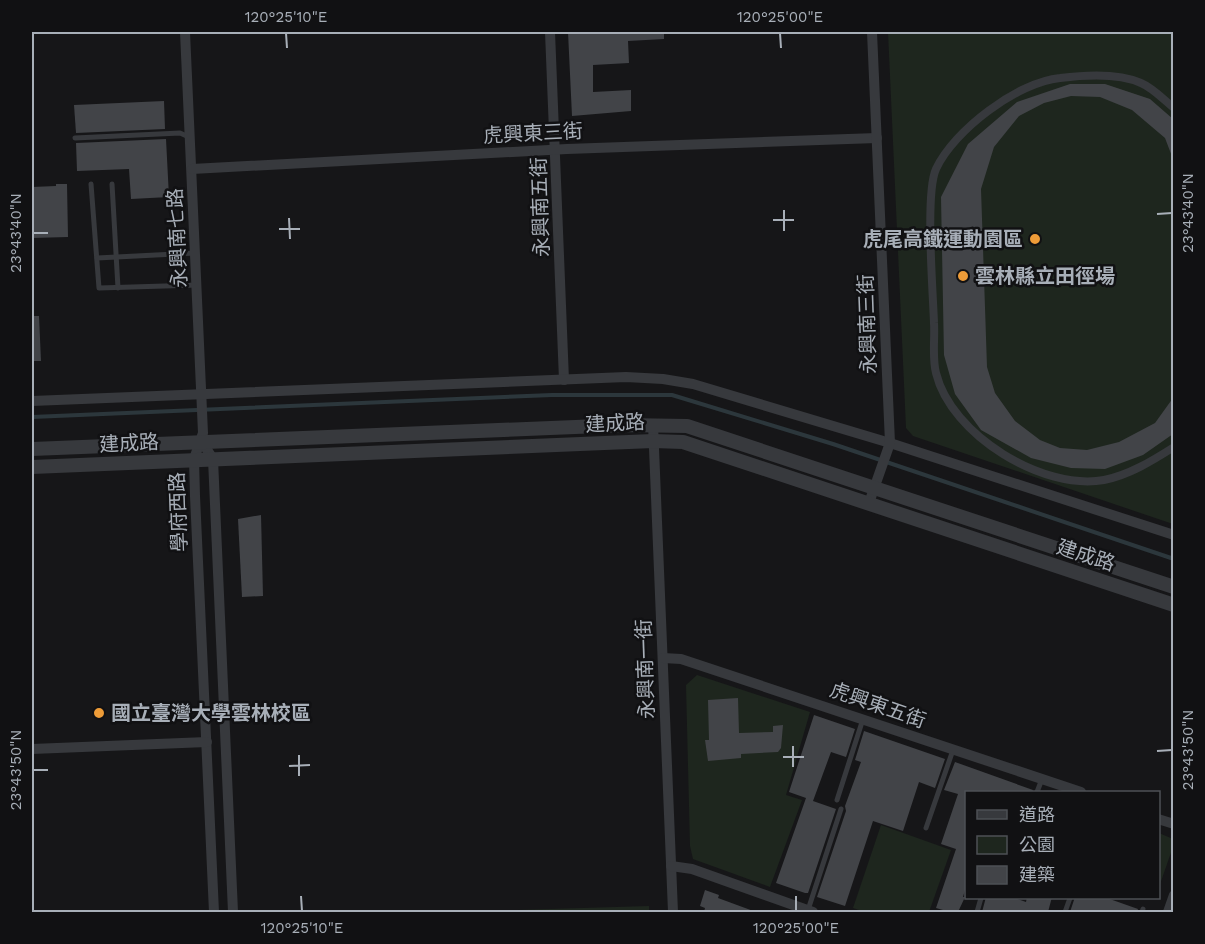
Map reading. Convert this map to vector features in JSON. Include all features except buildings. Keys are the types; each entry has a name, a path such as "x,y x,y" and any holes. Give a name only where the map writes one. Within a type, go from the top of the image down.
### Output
{"street":[{"name":"永興南七路","path":"185,32 202,437"},
{"name":"永興南五街","path":"550,32 564,381"},
{"name":"永興南三街","path":"869,503 877,486 889,447 872,32"},
{"path":"1173,108 1141,83 1094,74 1046,79 1007,96 968,129 936,170 931,206 935,373 949,400 982,441 1013,463 1066,479 1102,480 1130,472 1173,447"},
{"name":"虎興東三街","path":"192,169 556,150 877,138"},
{"path":"32,401 201,397 626,377 663,379 693,384 1173,535"},
{"name":"建成路","path":"32,449 202,437 653,424 687,426 877,486 1173,587"},
{"name":"永興南一街","path":"653,424 673,912"},
{"name":"學府西路","path":"202,437 213,459 233,912"},
{"name":"學府西路","path":"202,437 194,459 214,912"},
{"name":"建成路","path":"32,467 653,441 683,442 1173,605"},
{"name":"虎興東五街","path":"663,658 681,659 1078,791"},
{"path":"32,749 207,742"},
{"path":"671,866 692,869 810,912"},
{"path":"1168,912 1173,895"}],"lane":[{"path":"75,138 180,133 190,138"},
{"path":"91,184 99,288 197,285"},
{"path":"112,184 118,288"},
{"path":"97,258 195,253"},
{"path":"837,800 862,719"},
{"path":"926,828 952,750"},
{"path":"1037,791 1042,779"},
{"path":"810,912 841,809"}],"green space":[{"name":"虎尾高鐵運動園區","path":"888,32 1173,32 1173,524 913,436 906,428"},
{"path":"697,675 810,712 786,795 802,800 770,887 693,859 690,846 686,685"},
{"path":"881,825 951,850 929,912 865,912 853,908"},
{"path":"1160,833 1173,839 1174,844 1160,884"},
{"path":"649,906 649,912 454,912"}],"waterway":[{"path":"32,417 552,395 672,395 833,444 1174,559"}],"place":[{"name":"虎尾高鐵運動園區","path":"1035,239"},
{"name":"雲林縣立田徑場","path":"963,276"},
{"name":"國立臺灣大學雲林校區","path":"99,713"}]}
